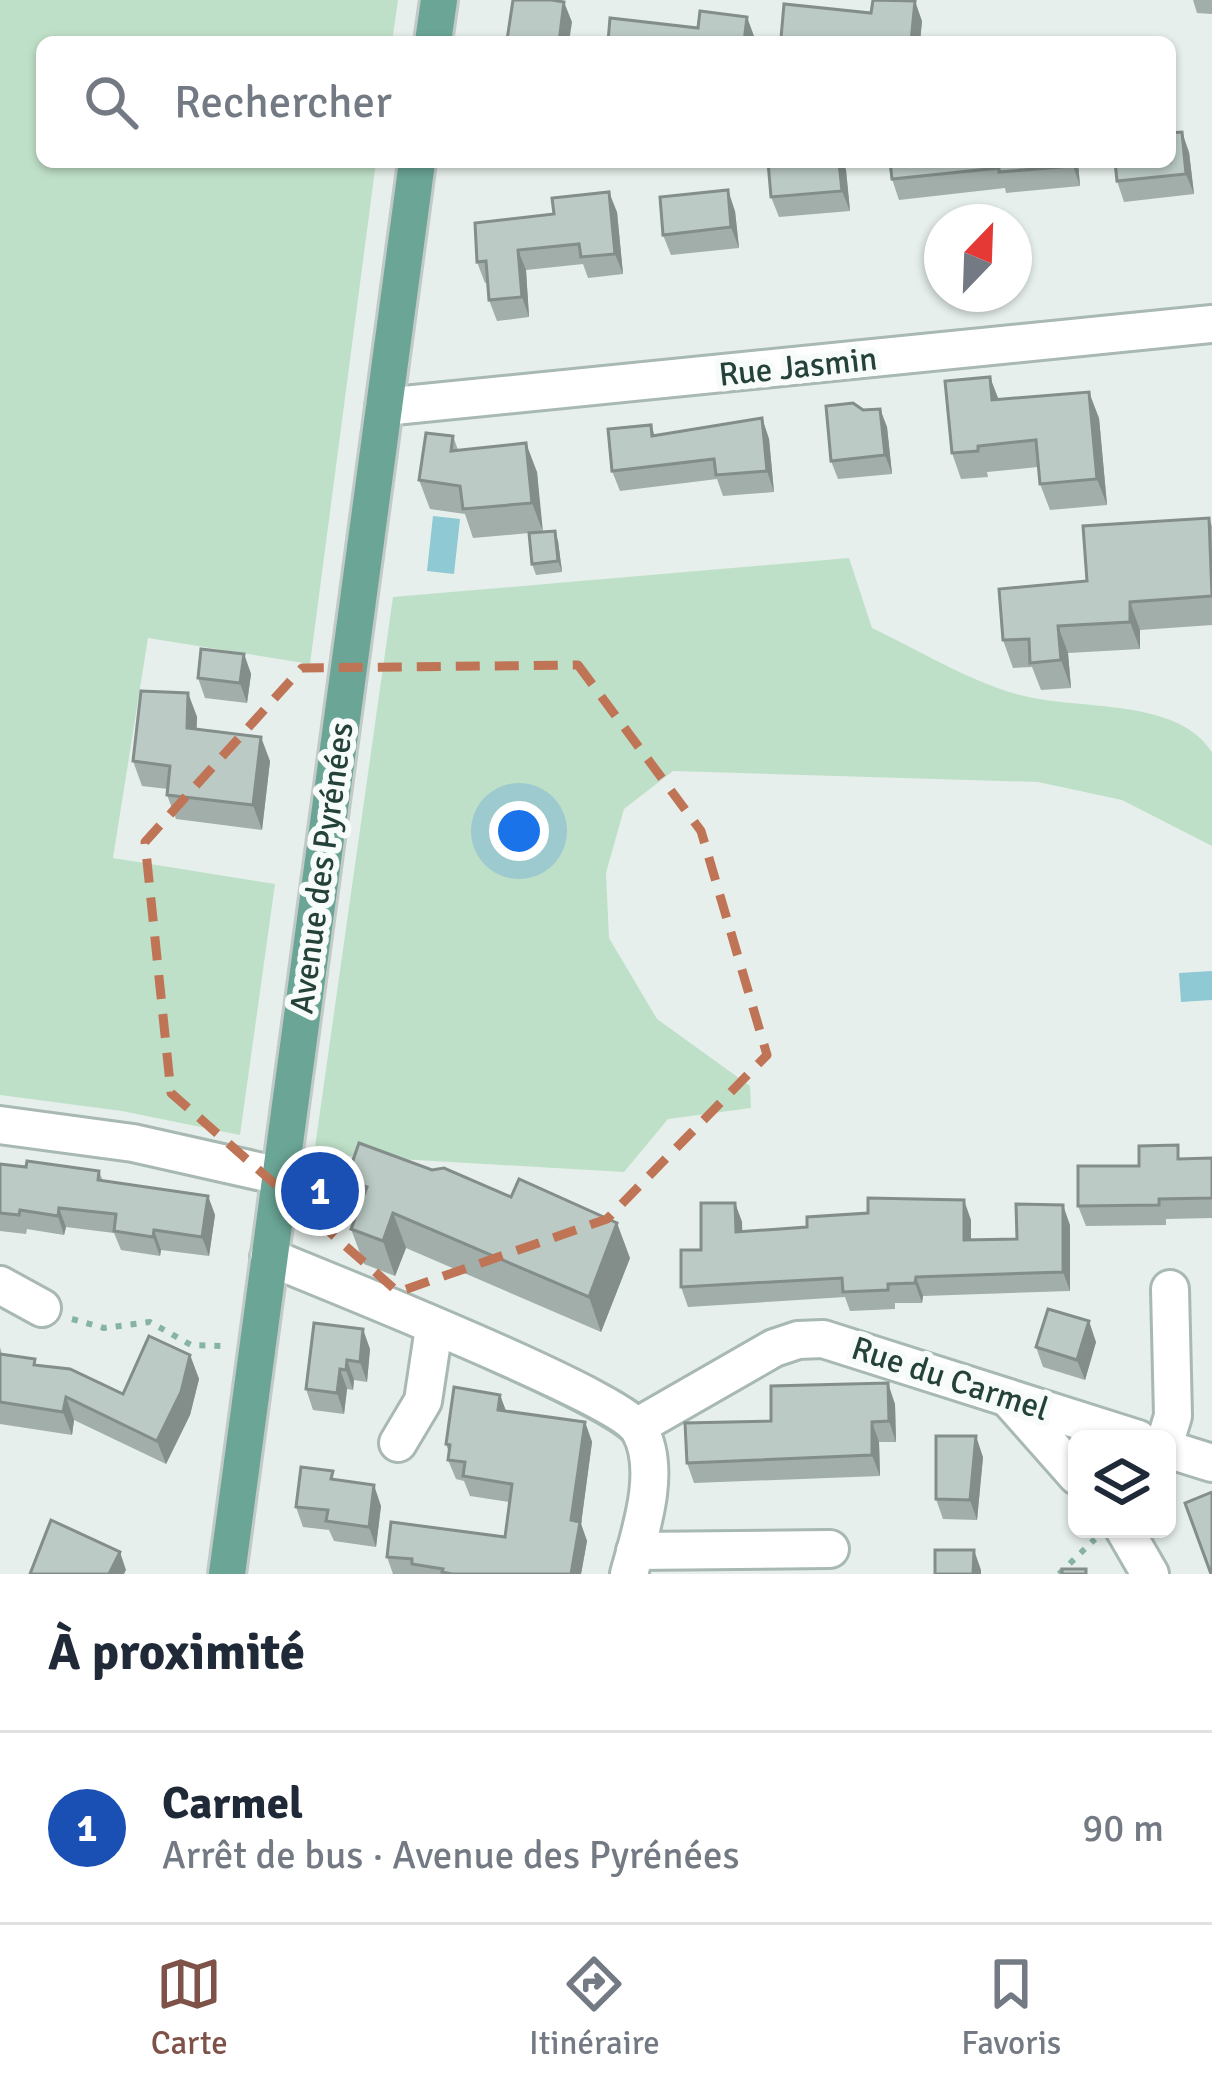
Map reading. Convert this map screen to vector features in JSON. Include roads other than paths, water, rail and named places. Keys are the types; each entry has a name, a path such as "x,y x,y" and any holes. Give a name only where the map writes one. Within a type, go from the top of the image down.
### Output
{"main road":[{"path":"434,36 439,0"},
{"name":"Avenue des Pyrénées","path":"227,1574 416,168"}],"street":[{"name":"Rue Jasmin","path":"384,407 1212,324"},
{"path":"0,1125 133,1143 280,1176"},
{"path":"269,1257 566,1384 620,1411 638,1426 649,1451 648,1479 632,1563 830,1550"},
{"path":"0,1285 42,1308"},
{"path":"1169,1430 1173,1416 1170,1289"},
{"path":"398,1443 423,1401 434,1328"},
{"name":"Rue du Carmel","path":"638,1426 773,1348 823,1339 1111,1430"},
{"path":"1007,1396 1068,1466"},
{"path":"1176,1451 1212,1463"},
{"path":"1129,1538 1150,1574"}],"water":[{"path":"433,516 460,519 454,574 427,571"},
{"path":"1212,971 1212,1000 1181,1002 1179,973"}],"place":[{"name":"Carmel","path":"320,1191"}]}
